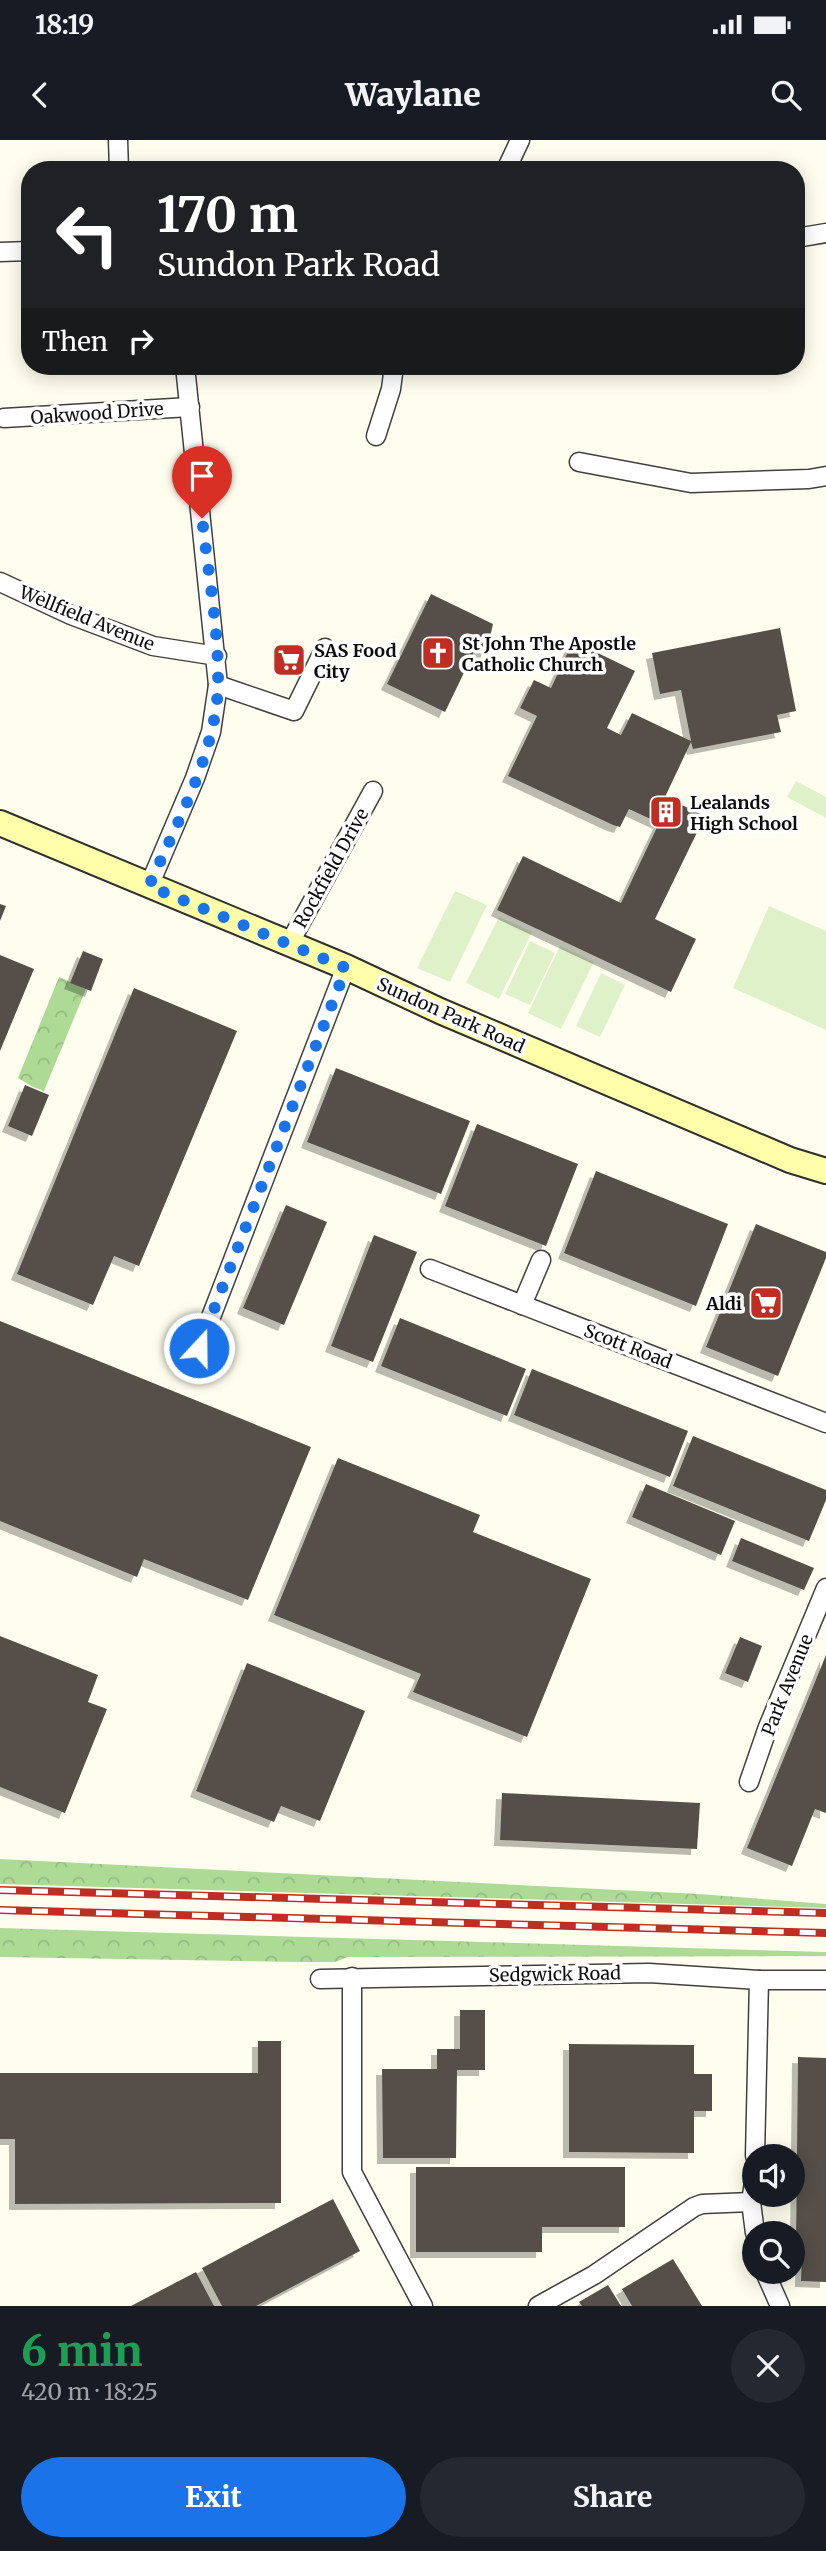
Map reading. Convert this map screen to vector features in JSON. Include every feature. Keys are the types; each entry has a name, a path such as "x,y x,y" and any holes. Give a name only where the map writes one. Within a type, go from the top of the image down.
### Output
{"street":[{"path":"118,140 119,161"},
{"path":"510,161 520,140"},
{"path":"805,236 826,233"},
{"path":"0,252 21,251"},
{"path":"149,886 195,778 211,732 218,685 186,375"},
{"path":"376,436 393,375"},
{"name":"Oakwood Drive","path":"4,418 190,407"},
{"path":"579,462 691,483 809,480 826,477"},
{"name":"Wellfield Avenue","path":"0,582 71,615 153,646 217,656"},
{"path":"218,685 294,711 325,648"},
{"name":"Rockfield Drive","path":"289,944 373,791"},
{"name":"Sundon Park Road","path":"0,823 346,968 440,1011 790,1160 826,1171"},
{"path":"199,1348 346,968"},
{"path":"522,1305 541,1260"},
{"name":"Scott Road","path":"430,1269 826,1423"},
{"name":"Park Avenue","path":"749,1782 768,1727 826,1588"},
{"name":"Sedgwick Road","path":"320,1979 649,1973 759,1980 826,1980"},
{"path":"352,1977 352,2172 423,2306"},
{"path":"755,2144 759,1980"},
{"path":"538,2306 594,2275 694,2207 702,2204 742,2202"},
{"path":"770,2284 780,2306"}],"green space":[{"path":"796,781 826,797 826,818 787,797"},
{"path":"455,891 487,905 450,982 417,968"},
{"path":"769,906 826,931 826,1030 733,988"},
{"path":"499,917 532,932 499,999 466,983"},
{"path":"530,941 555,953 530,1005 505,994"},
{"path":"560,946 594,962 561,1029 528,1013"},
{"path":"601,973 625,985 600,1037 576,1026"},
{"path":"59,977 86,989 44,1091 18,1078"},
{"path":"0,1859 699,1894 826,1904 826,1908 0,1884"},
{"path":"0,1928 826,1952 826,1956 348,1957 335,1962 0,1957"}],"building":[{"name":"St John The Apostle Catholic Church","path":"431,594 493,624 486,655 475,650 445,712 387,684"},
{"name":"Lealands High School","path":"780,628 796,711 777,715 781,732 693,749 691,742 665,797 705,816 655,919 696,939 671,992 497,910 523,856 621,903 659,823 629,809 620,827 613,825 508,776 537,716 520,708 534,680 551,688 573,641 635,671 607,728 621,735 632,713 691,741 681,690 660,694 652,653"},
{"path":"0,904 6,906 0,921"},
{"path":"83,951 103,959 91,991 70,983"},
{"path":"0,955 34,969 0,1051"},
{"path":"134,988 237,1031 139,1266 114,1256 93,1305 17,1274"},
{"path":"336,1068 470,1121 441,1194 307,1142"},
{"path":"25,1085 49,1095 32,1136 8,1126"},
{"path":"477,1124 578,1164 546,1246 445,1206"},
{"path":"596,1171 728,1224 696,1306 564,1253"},
{"path":"286,1205 327,1222 284,1325 243,1308"},
{"name":"Aldi","path":"756,1224 826,1252 826,1258 778,1376 706,1347"},
{"path":"374,1235 417,1252 373,1362 331,1346"},
{"path":"400,1318 526,1369 507,1416 381,1366"},
{"path":"0,1321 311,1447 248,1600 144,1559 137,1577 0,1521"},
{"path":"532,1369 688,1431 670,1477 514,1415"},
{"path":"693,1436 826,1490 826,1500 809,1541 673,1486"},
{"path":"338,1458 480,1515 473,1532 591,1579 527,1737 413,1692 421,1674 274,1615"},
{"path":"646,1484 735,1521 721,1555 632,1517"},
{"path":"741,1538 814,1568 804,1590 732,1561"},
{"path":"0,1636 98,1675 88,1702 107,1709 65,1813 0,1787"},
{"path":"740,1637 762,1646 748,1682 725,1673"},
{"path":"826,1655 826,1813 815,1809 792,1866 747,1848"},
{"path":"247,1663 365,1711 320,1821 281,1806 274,1822 196,1791"},
{"path":"502,1793 700,1803 697,1849 500,1840"},
{"path":"460,2010 485,2010 485,2070 457,2070 456,2158 383,2158 382,2069 437,2069 437,2049 460,2049"},
{"path":"258,2041 281,2041 281,2203 15,2204 15,2139 0,2139 0,2073 258,2073"},
{"path":"569,2044 694,2045 694,2074 712,2074 712,2111 694,2111 694,2153 569,2152"},
{"path":"798,2057 826,2058 826,2282 805,2281 805,2221 796,2221 796,2207 805,2207 805,2144 797,2144"},
{"path":"416,2167 625,2167 625,2227 542,2227 542,2252 416,2252"},
{"path":"333,2199 360,2251 256,2306 222,2306 202,2268"},
{"path":"673,2259 702,2306 632,2306 622,2289"},
{"path":"196,2272 214,2306 131,2306"},
{"path":"608,2285 621,2306 582,2306 579,2302"}],"railway":[{"path":"0,1890 826,1913"},
{"path":"0,1910 826,1933"}],"place":[{"name":"St John The Apostle Catholic Church","path":"438,653"},
{"name":"SAS Food City","path":"289,660"},
{"name":"Lealands High School","path":"666,812"},
{"name":"Aldi","path":"766,1303"}],"route":[{"path":"199,1348 346,968 149,886 195,778 211,732 218,685 202,518"}]}
